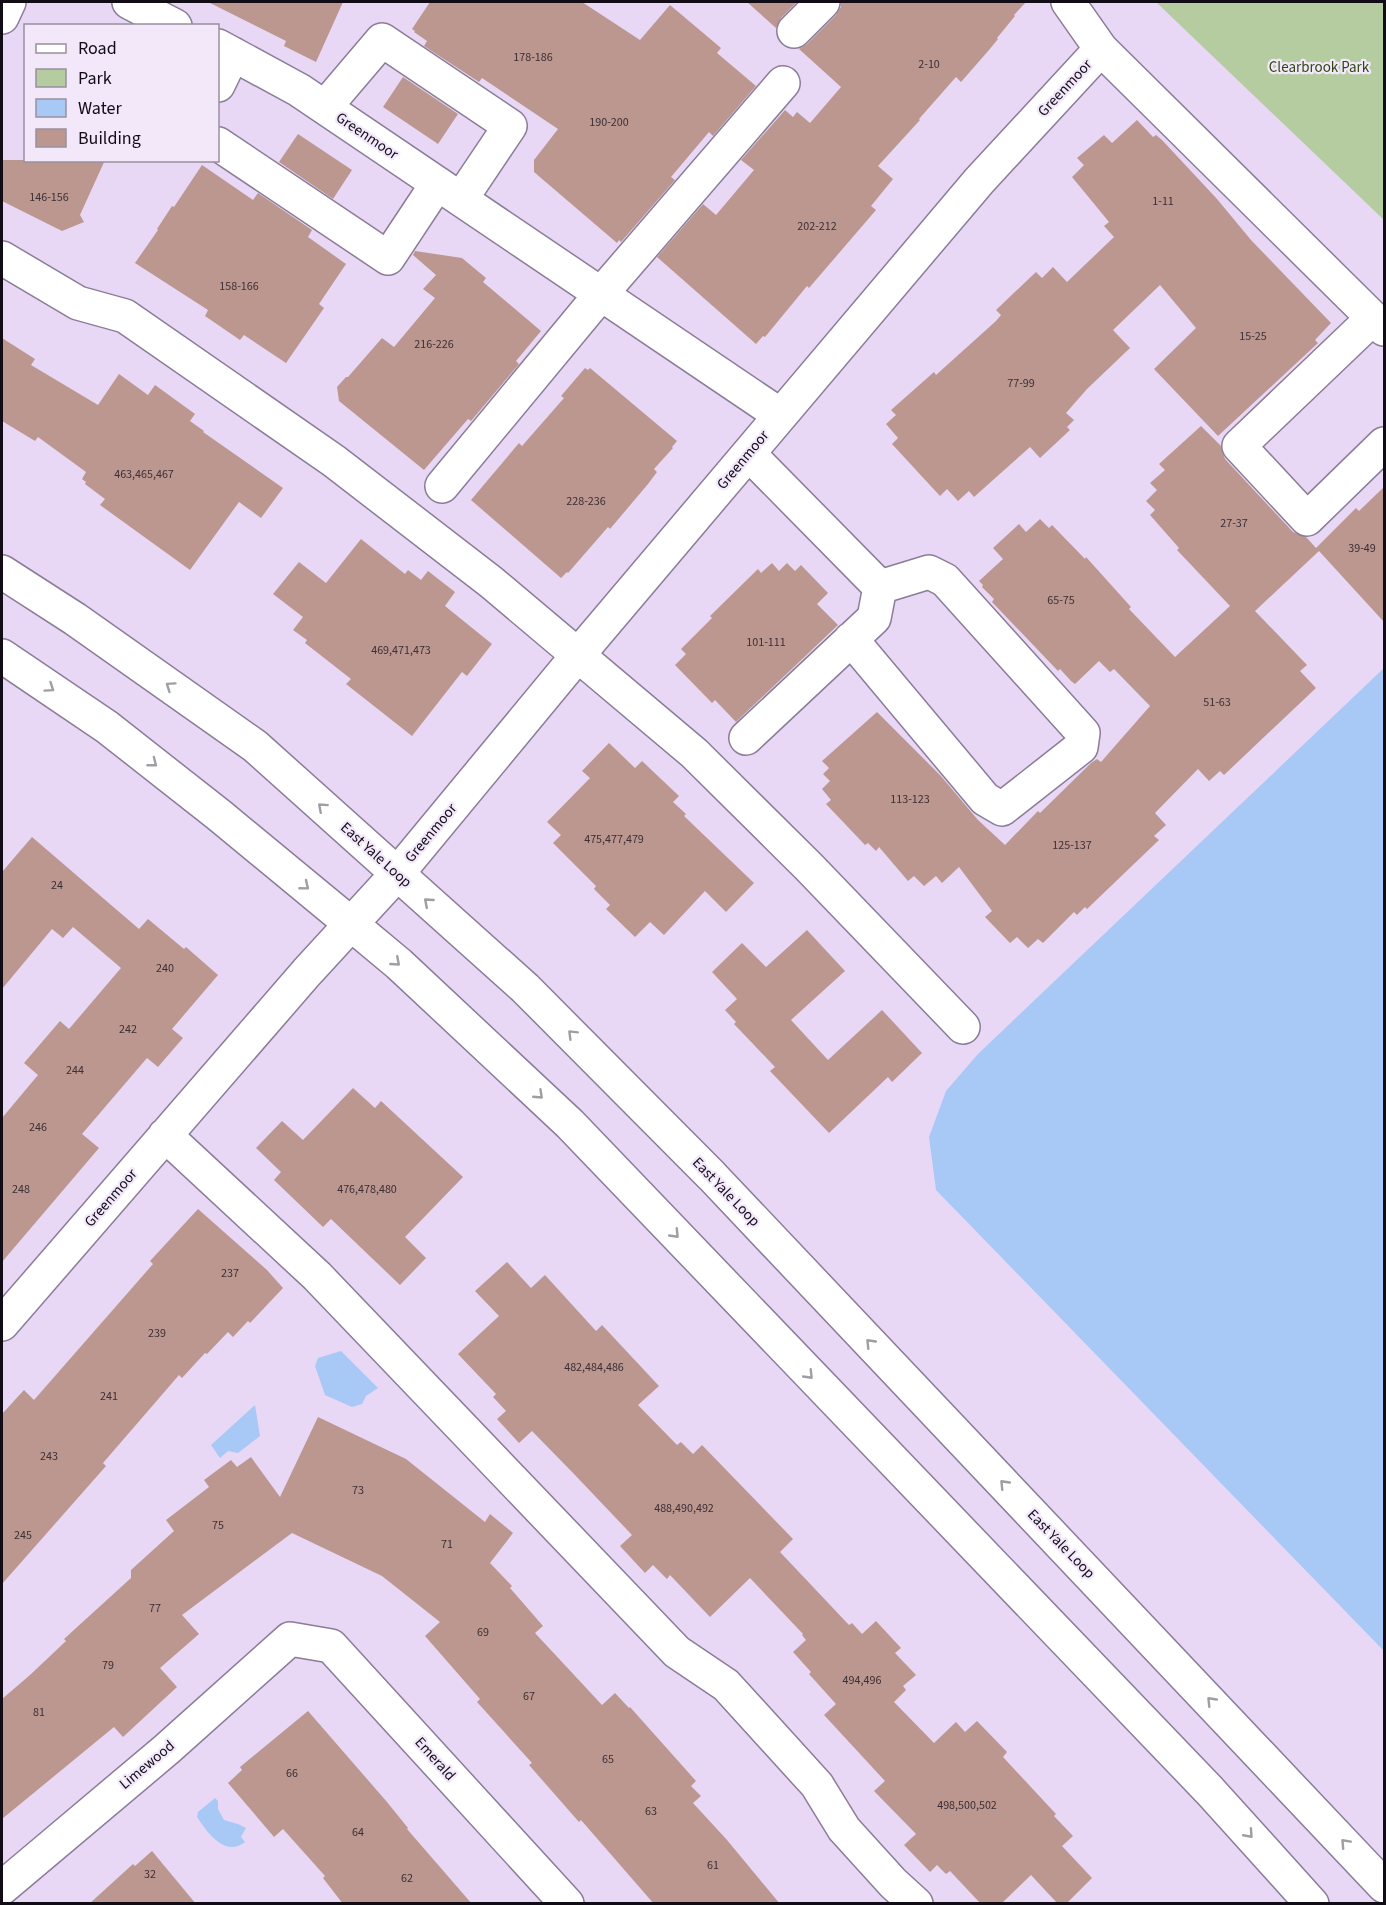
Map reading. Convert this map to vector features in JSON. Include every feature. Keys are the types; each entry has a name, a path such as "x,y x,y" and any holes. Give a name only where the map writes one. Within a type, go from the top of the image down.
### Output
{"main road":[{"path":"2,18 9,2"},
{"path":"129,2 171,24"},
{"path":"794,31 823,2"},
{"name":"Greenmoor","path":"2,1324 397,874 578,655 979,181 1101,49 1068,2"},
{"path":"219,145 388,258 510,126 382,40 325,107"},
{"path":"1101,49 1379,323 1239,446 1307,519 1384,444"},
{"path":"219,80 225,50"},
{"name":"Greenmoor","path":"225,50 299,90 325,107 780,415"},
{"path":"442,486 601,294 783,83"},
{"path":"2,258 78,303 125,316 334,461 491,582 694,753 809,867 963,1027"},
{"path":"749,454 880,587"},
{"name":"East Yale Loop","path":"2,572 75,619 255,746 525,988 696,1160 1384,1886"},
{"path":"851,639 986,799 1002,809 1081,747 1083,733 945,580 929,572 880,587"},
{"path":"746,738 874,618 880,587"},
{"path":"2,656 107,727 219,815 399,964 570,1124 813,1380 1210,1791 1312,1904"},
{"path":"165,1136 317,1276 677,1652 726,1685 817,1785 844,1829 893,1883 916,1904"},
{"name":"Limewood","path":"2,1888 167,1749 290,1639"},
{"name":"Emerald","path":"290,1639 331,1646 567,1904"}],"green space":[{"name":"Clearbrook Park","path":"1156,2 1384,2 1384,220"}],"water":[{"path":"1384,668 1384,1651 936,1190 929,1137 946,1091 978,1054"},
{"path":"341,1351 378,1388 366,1396 362,1404 352,1407 325,1395 315,1366 318,1358"},
{"path":"255,1405 260,1436 238,1453 228,1451 220,1458 211,1445"},
{"path":"215,1798 224,1820 246,1828 241,1837 245,1842 238,1846 224,1845 211,1836 201,1823 197,1817 198,1812"}],"building":[{"path":"208,2 343,2 316,62 284,46 286,41"},
{"path":"430,2 582,2 640,40 670,5 721,48 717,53 756,86 713,136 709,132 671,177 675,180 621,242 619,240 617,243 534,172 534,160 558,129 482,78 479,82 424,46 427,41 412,29"},
{"path":"747,2 797,2 781,18 776,28"},
{"path":"841,2 1026,2 961,82 956,77 878,166 893,179 871,206 876,210 809,288 807,286 765,337 763,336 756,344 657,257 703,204 716,215 754,170 741,160 785,110 793,117 797,112 810,123 841,87 799,49 836,15"},
{"path":"403,77 458,114 438,144 383,107"},
{"path":"1137,120 1153,137 1156,135 1162,140 1217,199 1251,240 1331,323 1315,340 1318,343 1218,436 1154,369 1196,328 1160,285 1113,330 1130,348 1087,389 1066,413 1074,420 1067,427 1070,430 1040,458 1030,447 974,497 969,491 958,501 947,489 940,496 892,444 898,438 886,424 896,415 891,410 934,372 936,375 996,321 1001,315 996,310 1036,272 1042,278 1053,267 1067,282 1114,237 1104,226 1109,222 1072,177 1084,165 1077,158 1104,135 1112,143"},
{"path":"298,134 352,170 333,199 279,162"},
{"path":"2,160 104,162 80,215 84,222 62,231 2,201"},
{"path":"202,165 253,200 258,193 312,230 308,237 346,264 319,304 324,308 286,363 244,335 240,340 205,316 208,310 135,263"},
{"path":"415,251 462,258 486,278 483,282 541,331 516,361 519,364 471,421 468,419 424,470 339,401 337,387 382,338 394,347 435,298 423,289 436,275 413,255"},
{"path":"2,338 35,359 31,365 98,405 119,374 148,395 155,385 195,414 190,421 203,432 283,488 261,518 239,502 190,570 100,505 105,499 85,484 86,482 82,479 86,472 38,437 35,441 2,421"},
{"path":"585,368 588,370 590,368 677,441 654,469 657,472 648,484 610,529 608,527 561,578 471,500 519,443 522,446 564,398 561,396"},
{"path":"1201,426 1221,446 1225,459 1293,532 1306,537 1316,548 1356,508 1359,511 1384,487 1384,622 1319,551 1255,611 1307,665 1300,671 1316,688 1224,775 1220,771 1209,781 1198,769 1155,813 1166,825 1154,836 1159,840 1087,909 1085,907 1077,915 1074,912 1043,943 1038,939 1028,948 1017,937 1010,943 985,917 992,911 959,867 942,883 936,876 924,886 914,876 908,881 879,847 876,851 868,843 865,845 826,804 831,800 822,789 830,781 823,774 829,768 822,761 877,712 940,775 978,820 1005,845 1038,811 1040,813 1091,763 1097,759 1101,762 1150,706 1114,669 1110,672 1099,661 1075,684 1060,669 1058,671 992,602 994,599 979,581 1003,559 993,548 1019,524 1026,532 1040,519 1049,528 1052,525 1085,559 1086,557 1131,607 1129,609 1175,657 1230,606 1177,550 1179,548 1150,515 1155,510 1146,501 1157,490 1150,483 1165,470 1159,464"},
{"path":"361,539 405,574 408,570 421,580 428,571 455,592 445,606 492,644 467,676 462,672 412,736 346,684 351,679 305,643 307,640 293,630 303,617 273,594 299,562 326,583"},
{"path":"772,563 779,571 787,563 795,571 801,565 828,593 817,604 838,625 736,722 715,700 712,703 675,665 686,654 681,649 712,618 710,616 758,569 761,573"},
{"path":"609,743 635,768 642,761 679,796 673,802 686,814 684,816 754,883 726,912 705,891 664,935 650,922 635,937 606,909 610,905 594,889 596,886 553,843 561,835 547,822 590,778 582,771"},
{"path":"32,837 139,929 148,919 184,949 186,947 218,975 172,1029 183,1038 158,1067 147,1058 82,1134 99,1148 2,1262 2,1118 38,1075 24,1063 60,1021 69,1029 121,968 73,927 63,938 52,929 2,989 2,872"},
{"path":"807,930 845,971 791,1020 828,1060 882,1010 922,1053 892,1082 888,1077 829,1133 770,1071 775,1067 734,1024 736,1022 725,1010 737,999 712,972 742,943 766,967"},
{"path":"353,1088 375,1108 381,1101 463,1177 405,1237 426,1258 400,1285 331,1219 323,1227 274,1180 281,1172 256,1148 282,1121 303,1140"},
{"path":"198,1209 267,1270 283,1288 250,1323 248,1321 233,1337 228,1332 182,1378 179,1375 103,1463 106,1466 2,1584 2,1414 24,1390 34,1400 153,1264 150,1261"},
{"path":"507,1262 531,1288 545,1275 596,1331 602,1325 659,1386 638,1405 677,1445 681,1442 693,1454 702,1445 793,1539 780,1552 849,1625 852,1623 862,1634 876,1621 901,1648 895,1653 916,1675 903,1686 906,1690 894,1702 934,1743 956,1722 965,1732 977,1721 1007,1752 1003,1757 1056,1814 1054,1816 1073,1836 1062,1846 1092,1878 1066,1904 1058,1904 1031,1875 1001,1904 981,1904 950,1871 946,1874 937,1865 930,1872 904,1845 916,1834 874,1791 885,1781 824,1715 836,1704 793,1652 806,1640 803,1634 750,1578 710,1617 670,1575 667,1579 653,1565 645,1573 620,1546 632,1535 532,1431 519,1443 497,1419 506,1411 493,1397 496,1394 458,1354 499,1316 475,1291"},
{"path":"318,1417 406,1459 485,1522 490,1514 513,1533 490,1563 512,1586 510,1588 543,1626 535,1633 602,1705 615,1693 630,1707 696,1781 691,1786 701,1796 693,1803 780,1904 654,1904 581,1820 579,1822 529,1765 532,1763 477,1702 480,1699 425,1636 440,1622 382,1576 292,1533 182,1615 199,1634 160,1668 177,1687 123,1737 114,1727 2,1819 2,1699 131,1578 131,1570 174,1531 166,1520 209,1487 204,1480 231,1460 237,1467 251,1457 280,1497"},
{"path":"308,1711 472,1904 343,1904 323,1878 325,1876 283,1829 274,1837 228,1783 242,1770 240,1767"},
{"path":"152,1851 196,1904 89,1904 133,1864 135,1866"}]}
